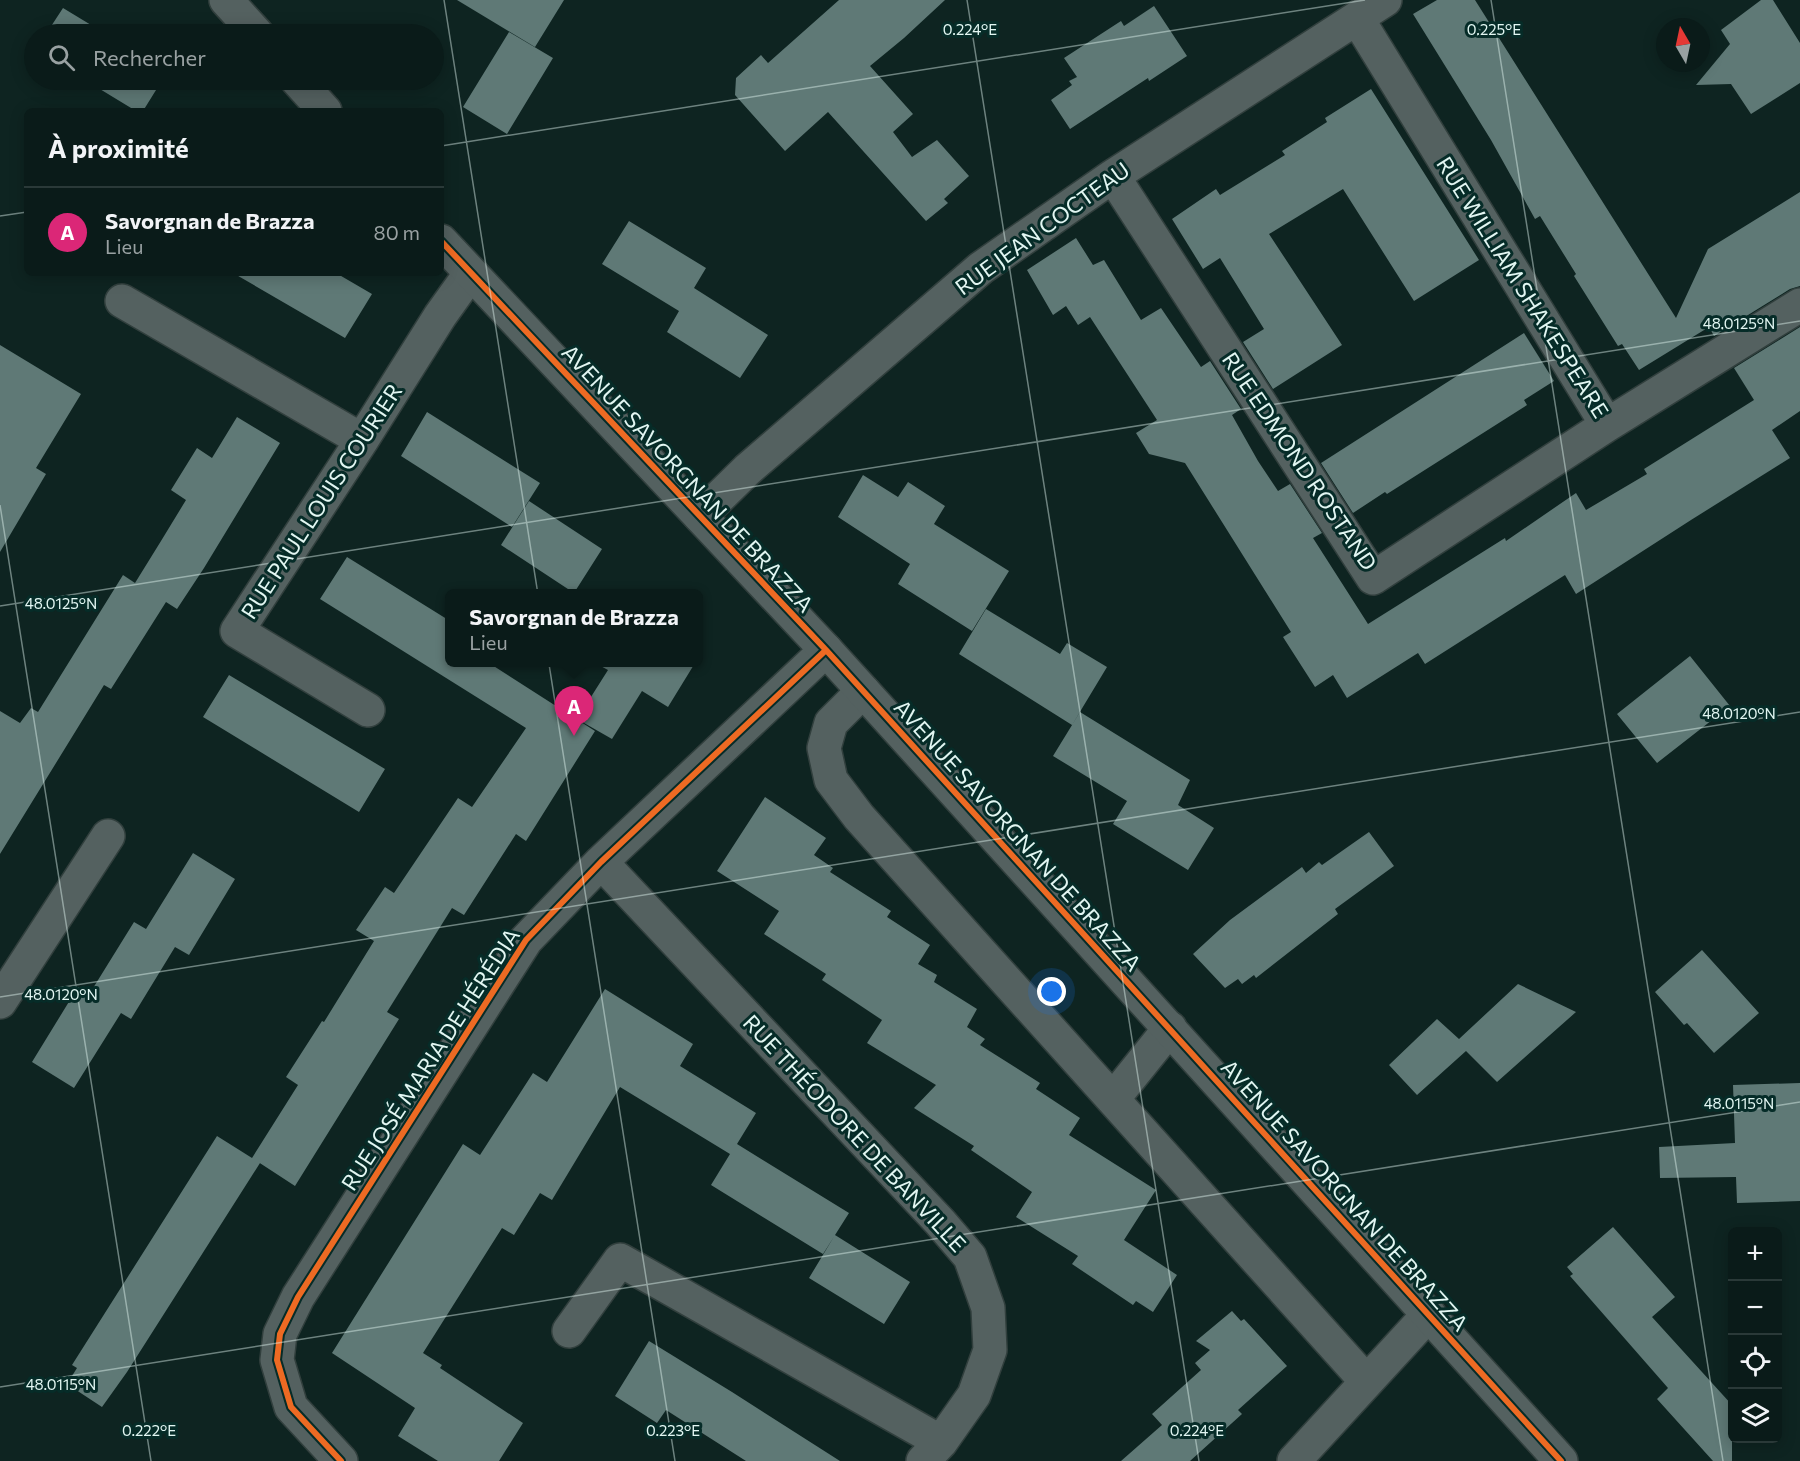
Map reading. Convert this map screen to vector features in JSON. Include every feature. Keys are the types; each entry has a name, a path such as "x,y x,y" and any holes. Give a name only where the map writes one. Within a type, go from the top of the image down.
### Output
{"street":[{"path":"226,0 248,24"},
{"name":"RUE JEAN COCTEAU","path":"700,516 747,470 981,268 1113,176 1385,0"},
{"name":"RUE WILLIAM SHAKESPEARE","path":"1357,18 1607,425 1800,305"},
{"path":"306,90 322,108"},
{"name":"RUE EDMOND ROSTAND","path":"1113,176 1373,578 1607,425"},
{"name":"AVENUE SAVORGNAN DE BRAZZA","path":"444,244 826,650 1561,1461"},
{"name":"RUE PAUL LOUIS COURIER","path":"368,710 237,631 440,316 470,274"},
{"path":"122,301 362,440"},
{"name":"RUE JOSÉ MARIA DE HÉRÉDIA","path":"341,1461 291,1407 277,1360 280,1334 298,1297 526,940 601,862 826,650"},
{"name":"AVENUE SAVORGNAN DE BRAZZA","path":"863,691 831,723 824,747 831,780 859,817 1366,1381"},
{"path":"0,1002 108,836"},
{"name":"RUE THÉODORE DE BANVILLE","path":"569,1331 620,1260 932,1452 974,1395 990,1350 988,1308 970,1257 601,862"},
{"path":"1113,1099 1170,1028"},
{"path":"1294,1461 1429,1314"}],"building":[{"path":"457,0 564,0 535,47"},
{"path":"839,0 945,0 870,66 913,114 893,132 912,157 937,140 969,176 944,199 948,203 926,221 828,112 785,151 735,95 736,78 761,55 768,63"},
{"path":"1437,0 1475,0 1676,318 1708,249 1800,192 1800,286 1790,289 1714,336 1709,327 1639,370 1622,344 1618,346 1540,216 1535,219 1491,140 1413,14"},
{"path":"1761,0 1773,0 1800,43 1800,83 1751,114 1731,84 1696,85 1707,72 1710,72 1710,68 1730,44 1721,30"},
{"path":"1154,6 1187,56 1149,81 1148,78 1070,129 1051,100 1072,85 1069,81 1077,77 1064,58 1121,21 1124,26"},
{"path":"63,8 89,24 53,24"},
{"path":"509,32 553,58 507,134 463,107"},
{"path":"1371,89 1479,260 1414,301 1343,189 1269,234 1342,345 1273,389 1243,342 1264,329 1220,258 1203,269 1172,219 1216,189 1220,195 1285,155 1282,151 1327,122 1325,118"},
{"path":"101,90 156,90 145,108 131,108"},
{"path":"629,221 706,268 694,288 768,335 740,378 667,332 679,311 602,264"},
{"path":"1076,238 1093,265 1104,260 1141,320 1161,308 1201,367 1210,361 1241,409 1232,415 1258,461 1278,491 1290,484 1322,533 1313,538 1368,624 1505,538 1506,541 1576,493 1586,510 1647,474 1644,469 1754,400 1734,368 1800,327 1800,411 1772,430 1790,458 1576,594 1565,575 1425,664 1418,653 1347,698 1333,675 1315,687 1283,637 1291,632 1185,463 1149,454 1136,433 1157,420 1090,317 1078,325 1066,306 1053,315 1027,270"},
{"path":"238,276 341,276 372,294 345,338"},
{"path":"1524,333 1554,381 1524,400 1527,405 1353,513 1321,463"},
{"path":"0,345 81,394 36,468 46,474 0,552"},
{"path":"427,412 540,483 512,527 401,456"},
{"path":"237,417 280,443 177,609 166,602 111,689 104,685 0,854 0,711 20,723 31,708 38,712 123,575 135,583 186,500 171,490 197,448 212,458"},
{"path":"863,475 898,497 908,482 945,506 934,524 1009,571 972,631 898,584 910,564 838,517"},
{"path":"529,501 602,549 577,589 568,589 501,545"},
{"path":"347,557 445,618 445,667 495,667 595,731 526,841 516,834 464,915 452,908 387,1012 399,1019 295,1186 252,1158 298,1085 286,1077 322,1021 324,1022 374,941 356,930 385,887 394,893 458,798 472,807 526,728 320,599"},
{"path":"986,609 1060,654 1067,643 1107,667 1072,725 959,654"},
{"path":"1690,656 1730,706 1657,763 1617,714"},
{"path":"602,667 693,667 668,707 642,691 612,739 577,719 608,670"},
{"path":"229,675 385,769 359,812 203,717"},
{"path":"1080,712 1190,780 1178,805 1214,828 1188,870 1113,824 1127,801 1053,756"},
{"path":"765,797 826,838 814,855 833,868 830,872 891,911 887,917 930,945 918,964 937,975 934,982 977,1009 967,1027 985,1039 980,1045 1040,1083 1036,1089 1080,1118 1069,1135 1156,1190 1124,1240 1177,1275 1153,1312 1136,1301 1133,1305 1072,1264 1078,1256 1016,1217 1032,1192 971,1150 974,1146 914,1108 936,1085 867,1043 882,1020 822,980 826,974 764,934 779,911 717,871"},
{"path":"1369,832 1394,866 1335,909 1338,914 1256,978 1254,975 1242,984 1238,979 1225,988 1193,954 1230,920 1302,867 1306,873 1319,862 1322,865"},
{"path":"193,853 235,879 189,955 175,947 131,1019 121,1013 74,1088 32,1062 78,987 90,993 134,922 146,929"},
{"path":"1702,950 1759,1013 1714,1053 1687,1023 1684,1025 1655,992"},
{"path":"1518,984 1576,1012 1497,1082 1466,1051 1417,1095 1389,1065 1437,1019 1459,1039"},
{"path":"605,989 693,1044 680,1066 756,1113 737,1144 849,1213 823,1254 711,1185 730,1154 620,1087 552,1200 540,1193 514,1235 502,1228 423,1353 442,1365 440,1368 523,1423 499,1461 438,1461 398,1436 415,1408 332,1353 463,1144 480,1155 533,1073 547,1082"},
{"path":"1800,1083 1800,1201 1737,1203 1736,1177 1660,1178 1659,1147 1735,1143 1733,1085"},
{"path":"217,1136 260,1163 127,1372 102,1407 67,1384 77,1368 72,1365"},
{"path":"1613,1227 1675,1297 1652,1317 1728,1401 1728,1443 1732,1443 1732,1461 1713,1461 1657,1399 1668,1388 1570,1276 1573,1274 1567,1267"},
{"path":"835,1235 910,1282 884,1324 809,1278"},
{"path":"1232,1311 1241,1321 1244,1319 1287,1366 1238,1410 1242,1414 1190,1461 1121,1461 1162,1425 1152,1414 1201,1370 1195,1363 1210,1350 1196,1341"},
{"path":"649,1341 840,1461 746,1461 666,1410 657,1423 615,1396"}],"cycle path":[{"path":"444,244 826,650 1561,1461"},
{"path":"341,1461 291,1407 277,1360 280,1334 298,1297 526,940 601,862 826,650"}],"place":[{"name":"Savorgnan de Brazza","path":"574,736"}]}
